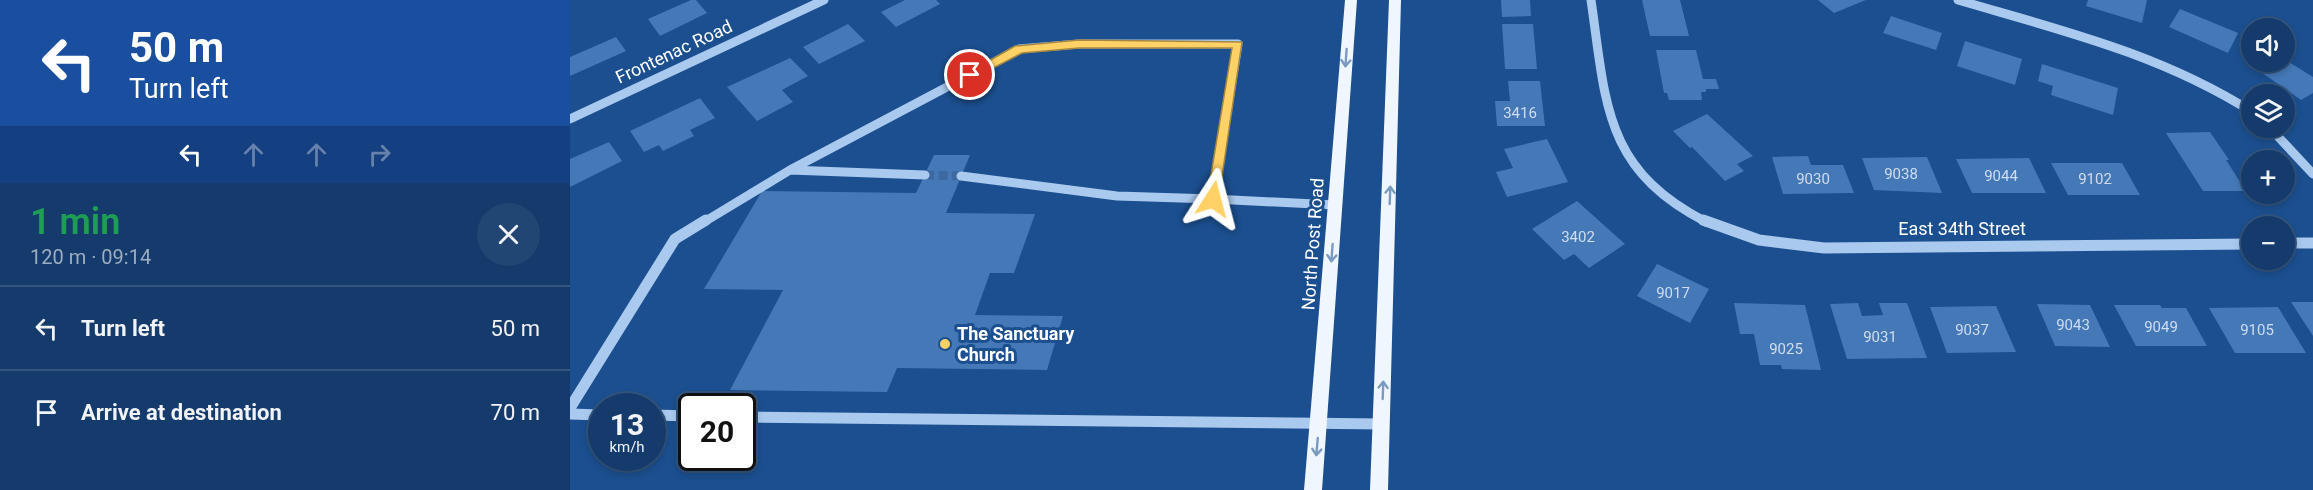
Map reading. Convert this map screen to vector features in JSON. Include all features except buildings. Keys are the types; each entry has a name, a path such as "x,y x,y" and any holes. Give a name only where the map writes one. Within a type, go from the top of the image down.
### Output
{"main road":[{"name":"North Post Road","path":"1313,490 1350,0"},
{"path":"1379,490 1395,0"}],"street":[{"name":"Frontenac Road","path":"570,119 824,0"},
{"name":"East 34th Street","path":"1591,0 1611,120 1617,138 1641,175 1681,207 1706,221 1746,237 1804,247 2241,244"},
{"path":"1958,0 2155,60 2216,89 2241,105"},
{"path":"570,408 675,239 790,170 1019,49 1079,44 1238,44 1213,199"},
{"path":"2279,138 2313,174"},
{"path":"790,170 925,175"},
{"path":"961,176 1117,196 1335,205"},
{"path":"2295,243 2313,243"},
{"path":"570,414 588,415"},
{"path":"756,417 1382,424"}],"tunnel":[{"path":"925,175 961,176"}],"place":[{"name":"The Sanctuary Church","path":"945,344"}],"route":[{"path":"970,75 1019,49 1079,44 1238,44 1213,199"}]}
